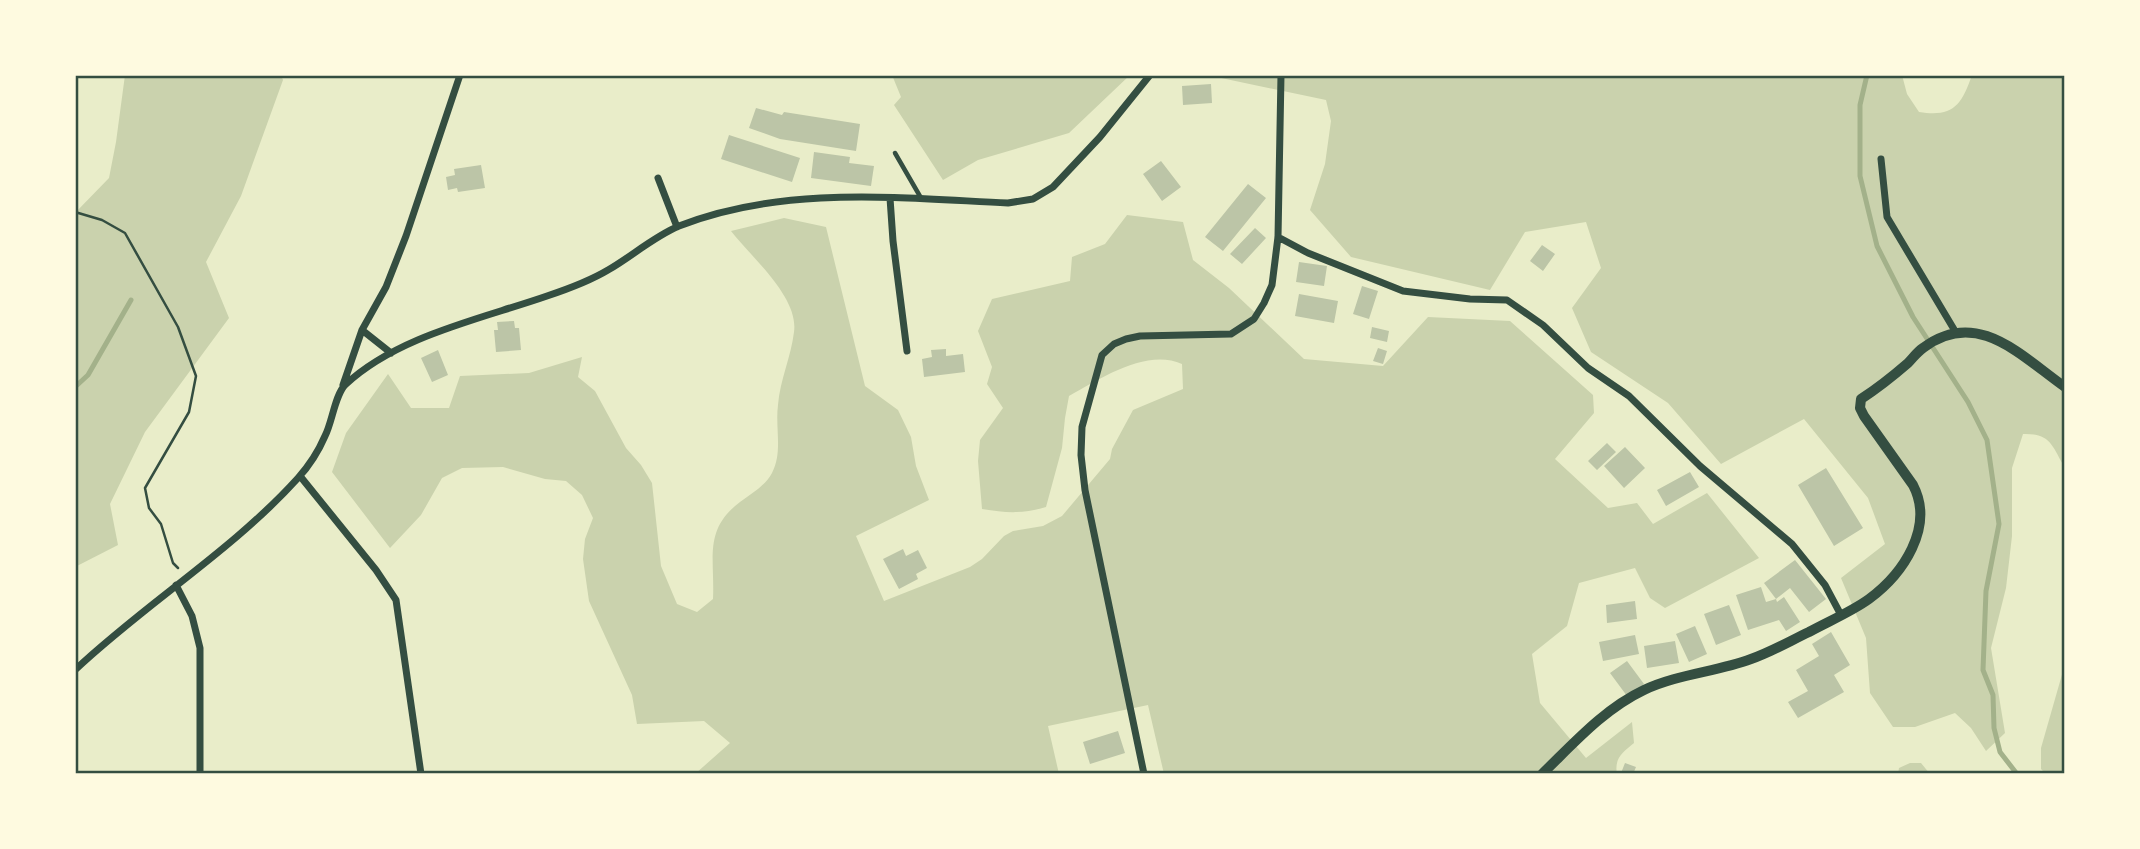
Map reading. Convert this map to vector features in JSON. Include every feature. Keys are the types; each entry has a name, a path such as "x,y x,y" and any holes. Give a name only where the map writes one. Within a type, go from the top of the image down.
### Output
{"street":[{"path":"75,670 259,516 300,477 326,436 362,330 386,287 460,75"},
{"path":"342,387 391,353 466,321 581,284 677,227 738,209 800,199 844,197 1008,203 1033,199 1053,187 1100,137 1150,75"},
{"path":"1144,774 1085,490 1081,455 1082,427 1101,355 1114,344 1140,336 1231,334 1254,319 1264,303 1272,285 1278,237 1281,75"},
{"path":"1881,159 1887,217 1955,331"},
{"path":"658,178 677,227"},
{"path":"890,198 907,351"},
{"path":"1278,237 1308,253 1403,291 1470,299 1507,300 1543,325 1588,368 1629,396 1700,466 1791,544 1825,585 1841,615"},
{"path":"362,330 391,353"},
{"path":"1542,774 1598,720 1641,691 1677,678 1751,660 1871,598 1892,579 1914,547 1917,538 1919,497 1864,416 1860,408 1861,399 1885,383 1922,348 1955,331 1971,331 1997,339 2065,387"},
{"path":"300,477 369,561 396,600 421,774"},
{"path":"176,585 192,616 200,648 200,774"}],"lane":[{"path":"895,153 921,199"}],"path":[{"path":"75,212 102,220 125,233 178,327 196,376 189,412 145,488 149,508 161,524 173,563 187,577"}],"green space":[{"path":"125,75 281,75 283,80 241,196 206,262 229,318 145,432 110,504 118,545 75,567 75,213 109,178"},
{"path":"892,75 1130,75 1069,133 978,160 943,180 894,105 901,97"},
{"path":"1207,75 1902,75 1907,94 1919,112 1940,113 1959,102 1972,75 2065,75 2065,468 2050,442 2040,436 2023,434 2012,468 2012,536 2006,588 1991,648 2005,733 1986,751 1971,728 1955,713 1915,727 1893,727 1870,693 1866,638 1841,578 1885,544 1868,498 1804,419 1721,464 1668,403 1591,352 1572,308 1601,268 1586,222 1525,232 1490,290 1351,257 1310,210 1325,164 1331,121 1326,100"},
{"path":"1127,215 1183,222 1193,260 1229,288 1304,359 1383,366 1428,317 1510,321 1593,395 1594,413 1555,459 1608,508 1637,503 1653,524 1707,493 1759,558 1665,608 1650,598 1635,568 1579,583 1567,626 1532,654 1540,703 1586,758 1632,722 1634,743 1618,760 1617,774 1164,774 1148,705 1048,726 1059,774 695,774 730,743 704,721 637,724 632,695 589,601 583,559 585,539 593,518 582,495 566,481 545,479 503,467 462,468 442,478 421,515 390,548 332,472 346,433 388,374 411,408 449,408 460,376 529,373 582,357 578,377 595,391 626,448 652,483 661,566 677,604 697,612 713,599 713,546 720,523 740,502 766,482 775,465 779,396 794,332 794,319 782,292 731,231 784,218 826,227 865,386 898,410 911,437 916,466 929,500 856,536 884,601 970,567 1013,531 1043,526 1062,516 1110,459 1112,449 1133,410 1183,389 1182,364 1154,360 1109,374 1069,396 1062,448 1046,507 1014,512 982,509 978,461 980,440 1003,408 987,384 992,367 978,331 992,299 1070,281 1072,257 1105,244"},
{"path":"2065,664 2065,774 2046,774 2041,769 2041,748"},
{"path":"1910,763 1921,763 1930,774 1898,774 1899,768"}],"building":[{"path":"1211,84 1212,103 1183,105 1182,86"},
{"path":"756,108 782,115 784,112 860,124 856,151 780,139 749,128"},
{"path":"729,135 800,158 792,182 721,159"},
{"path":"814,152 850,157 849,163 874,166 871,186 811,178"},
{"path":"1161,161 1181,187 1162,201 1143,174"},
{"path":"481,165 485,188 458,192 457,188 448,190 446,177 455,175 454,169"},
{"path":"1248,184 1266,198 1223,251 1205,237"},
{"path":"1255,228 1266,238 1242,264 1230,254"},
{"path":"1542,245 1555,254 1543,271 1530,261"},
{"path":"1299,262 1327,266 1324,286 1296,282"},
{"path":"1362,286 1378,291 1369,319 1353,314"},
{"path":"1299,294 1338,301 1334,323 1295,316"},
{"path":"514,321 515,328 519,328 521,350 496,352 494,330 498,330 497,322"},
{"path":"1372,327 1389,331 1387,342 1370,338"},
{"path":"1378,348 1387,351 1383,364 1373,361"},
{"path":"946,349 946,356 963,354 965,372 924,377 922,359 932,357 931,350"},
{"path":"438,350 448,375 432,382 421,358"},
{"path":"1607,443 1616,452 1597,470 1588,461"},
{"path":"1625,447 1645,468 1624,488 1604,466"},
{"path":"1826,468 1863,528 1834,546 1798,485"},
{"path":"1690,472 1699,487 1666,506 1657,490"},
{"path":"903,549 906,556 918,550 927,568 916,574 918,579 899,589 883,559"},
{"path":"1795,560 1826,599 1809,612 1790,588 1776,599 1764,583"},
{"path":"1761,587 1766,602 1776,599 1777,602 1784,597 1800,622 1786,631 1779,620 1748,630 1736,595"},
{"path":"1635,601 1637,619 1607,623 1606,605"},
{"path":"1729,605 1741,635 1716,645 1704,614"},
{"path":"1695,626 1707,654 1689,662 1676,634"},
{"path":"1831,632 1850,665 1834,675 1844,692 1798,718 1788,702 1808,691 1796,670 1819,656 1812,644"},
{"path":"1635,635 1639,654 1603,661 1599,642"},
{"path":"1675,641 1679,663 1647,668 1644,646"},
{"path":"1627,661 1644,684 1627,696 1610,673"},
{"path":"1118,731 1125,753 1090,764 1083,742"},
{"path":"1625,763 1636,767 1633,774 1621,773"}],"waterway":[{"path":"1867,75 1860,105 1860,176 1877,246 1913,317 1968,402 1987,440 1999,524 1986,591 1983,670 1993,695 1994,728 2000,752 2017,774"},
{"path":"75,387 88,375 131,300"}]}
